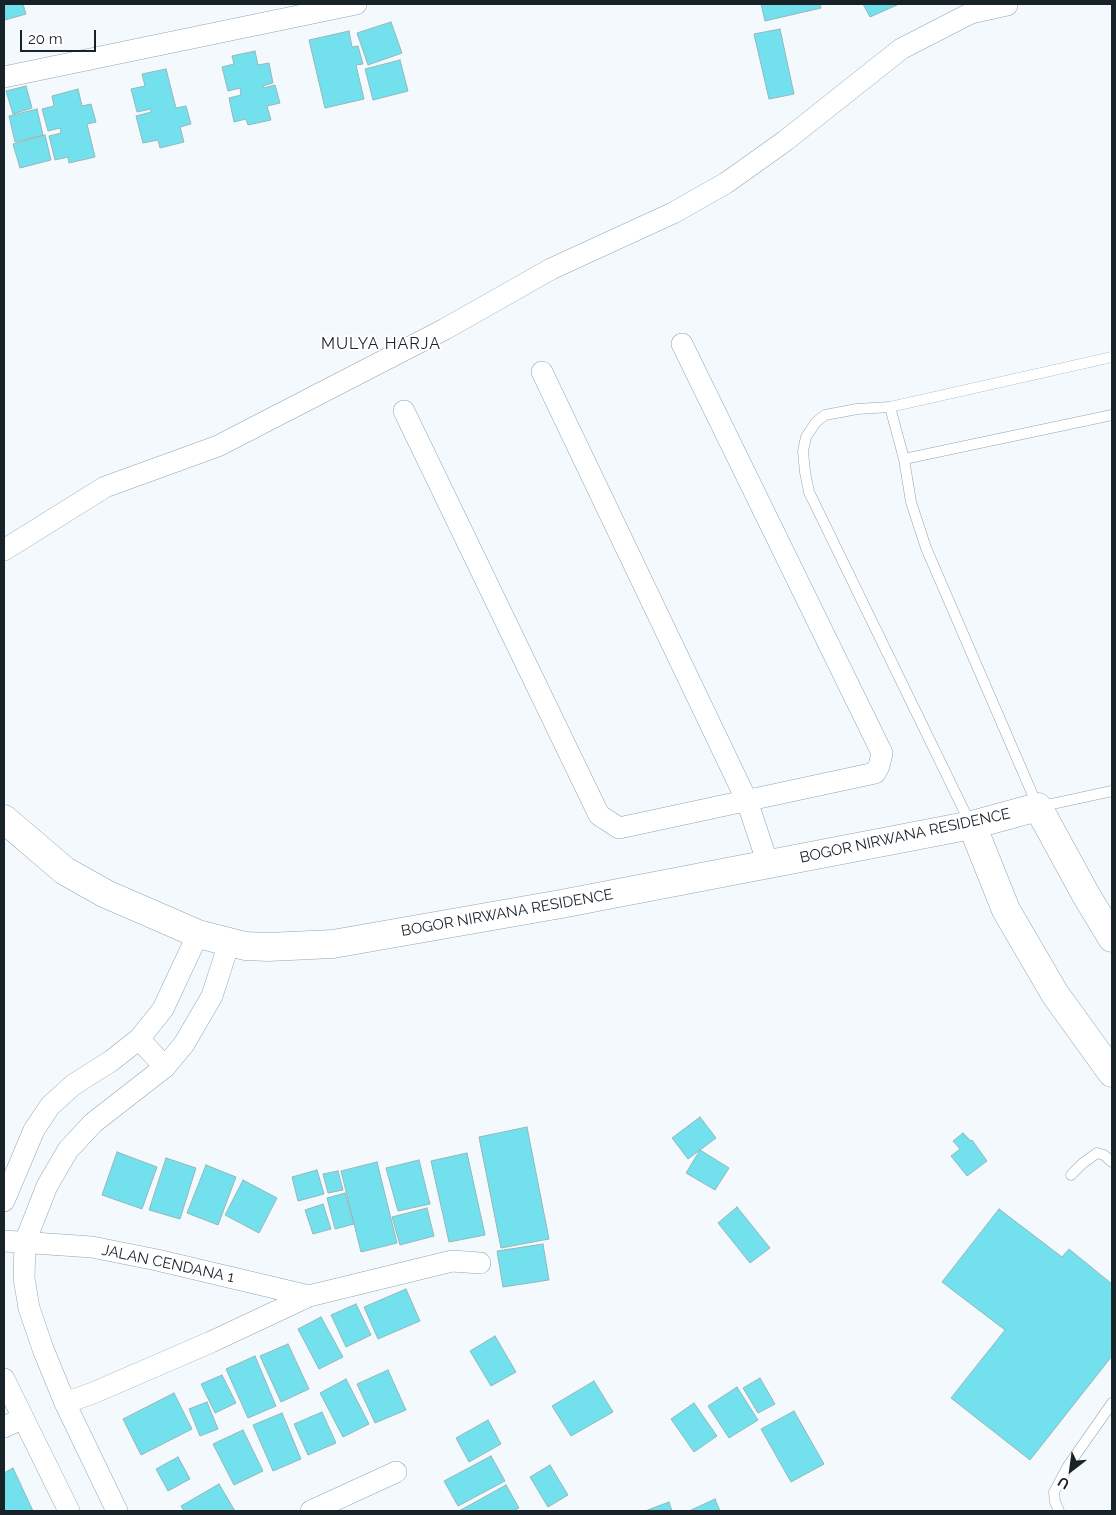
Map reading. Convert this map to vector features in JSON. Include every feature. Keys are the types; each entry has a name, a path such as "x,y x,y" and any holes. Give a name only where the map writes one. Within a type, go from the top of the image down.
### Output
{"street":[{"path":"4,77 356,4"},
{"path":"4,550 106,487 218,446 445,329 551,269 673,213 726,183 785,141 901,49 971,13 1008,4"},
{"path":"404,410 599,815 619,828 875,773 882,753 682,344"},
{"path":"542,372 747,801 768,864"},
{"path":"1038,807 1112,938"},
{"name":"BOGOR NIRWANA RESIDENCE","path":"4,819 65,871 106,894 198,934 229,943 268,947 332,944 552,906 972,826 1038,807"},
{"path":"972,826 1006,910 1055,994 1112,1073"},
{"path":"4,1201 34,1130 50,1106 73,1085 111,1061 139,1039 163,1009 198,934"},
{"path":"117,1511 64,1402 43,1350 29,1308 24,1278 14,1241 68,1150 93,1123 165,1067 184,1044 212,996 229,943"},
{"path":"139,1039 165,1067"},
{"name":"JALAN CENDANA 1","path":"14,1241 92,1247 157,1260 309,1296"},
{"path":"64,1402 93,1393 211,1342 309,1296 452,1261 480,1263"},
{"path":"4,1379 68,1511"},
{"path":"4,1427 23,1418"},
{"path":"311,1511 396,1472"}],"lane":[{"path":"972,826 809,492 804,472 803,451 806,438 816,422 824,415 857,409 890,407 1112,357"},
{"path":"890,407 904,459 911,502 926,548 1038,807 1112,791"},
{"path":"904,459 1112,415"},
{"path":"1072,1175 1083,1163 1097,1153 1104,1155 1112,1162"},
{"path":"1059,1511 1055,1502 1054,1492 1068,1466 1112,1403"}],"building":[{"path":"4,4 23,4 26,14 5,20"},
{"path":"761,4 820,4 821,8 765,21"},
{"path":"863,4 897,4 897,5 870,17"},
{"path":"391,22 402,53 368,65 357,33"},
{"path":"780,29 794,94 769,99 754,34"},
{"path":"349,31 352,47 358,46 363,64 356,65 364,99 325,108 309,40"},
{"path":"255,51 258,65 269,63 273,83 263,86 264,88 275,85 280,103 267,106 271,120 248,125 246,119 234,122 229,98 241,95 240,88 228,91 222,67 234,64 232,56"},
{"path":"400,60 408,91 373,100 365,69"},
{"path":"166,69 176,108 186,106 191,124 180,127 184,142 160,148 158,140 143,143 136,116 151,112 151,109 137,112 131,89 145,86 142,74"},
{"path":"26,86 32,108 13,114 6,91"},
{"path":"78,89 82,106 91,104 96,122 87,124 95,157 69,163 68,157 55,160 49,136 61,133 60,128 48,131 42,109 54,106 52,96"},
{"path":"37,109 43,135 15,142 9,116"},
{"path":"45,135 51,160 20,168 13,144"},
{"path":"700,1117 716,1138 688,1159 672,1138"},
{"path":"527,1127 549,1239 501,1248 479,1137"},
{"path":"963,1133 972,1140 987,1161 967,1176 951,1156 960,1149 953,1141"},
{"path":"700,1150 729,1168 715,1190 686,1173"},
{"path":"117,1152 157,1167 142,1209 102,1195"},
{"path":"467,1153 485,1235 449,1242 431,1161"},
{"path":"166,1158 196,1168 180,1219 149,1210"},
{"path":"419,1160 430,1204 398,1211 386,1168"},
{"path":"377,1162 397,1243 361,1252 341,1171"},
{"path":"206,1165 236,1177 218,1225 187,1213"},
{"path":"317,1170 324,1194 298,1201 292,1177"},
{"path":"338,1171 343,1190 328,1193 323,1174"},
{"path":"243,1180 277,1198 259,1233 225,1215"},
{"path":"345,1193 354,1224 335,1229 327,1198"},
{"path":"323,1204 331,1229 313,1234 305,1210"},
{"path":"737,1207 770,1248 750,1263 718,1223"},
{"path":"427,1208 434,1236 400,1245 392,1217"},
{"path":"999,1209 1062,1257 1069,1249 1112,1284 1112,1356 1030,1460 951,1398 1005,1330 942,1282"},
{"path":"543,1244 549,1280 503,1287 497,1251"},
{"path":"406,1289 420,1321 378,1339 364,1307"},
{"path":"356,1304 371,1335 346,1347 331,1315"},
{"path":"321,1317 343,1357 319,1369 298,1329"},
{"path":"495,1336 516,1372 491,1386 470,1351"},
{"path":"288,1344 309,1389 281,1402 260,1356"},
{"path":"255,1356 276,1406 248,1418 226,1369"},
{"path":"388,1370 406,1410 375,1423 357,1384"},
{"path":"222,1375 236,1403 215,1413 201,1384"},
{"path":"760,1378 775,1404 758,1413 743,1388"},
{"path":"346,1379 369,1424 343,1437 320,1393"},
{"path":"594,1381 613,1412 571,1436 552,1406"},
{"path":"737,1387 758,1420 729,1438 708,1406"},
{"path":"174,1393 192,1429 141,1455 123,1419"},
{"path":"207,1402 218,1429 200,1436 189,1409"},
{"path":"694,1403 717,1436 694,1452 671,1419"},
{"path":"794,1411 824,1464 791,1482 761,1429"},
{"path":"322,1412 336,1443 308,1455 294,1424"},
{"path":"282,1413 301,1459 273,1471 253,1425"},
{"path":"488,1420 501,1444 469,1462 456,1438"},
{"path":"243,1430 263,1471 234,1485 213,1444"},
{"path":"491,1456 505,1481 458,1506 444,1481"},
{"path":"178,1457 190,1479 168,1491 156,1469"},
{"path":"550,1465 568,1495 548,1507 530,1477"},
{"path":"13,1468 33,1511 4,1511 4,1473"},
{"path":"219,1484 235,1511 184,1511 181,1506"},
{"path":"506,1485 519,1508 513,1511 459,1511"},
{"path":"715,1499 720,1511 689,1511"},
{"path":"669,1502 672,1511 645,1511"}],"district":[{"name":"MULYA HARJA","path":"381,344"}]}
